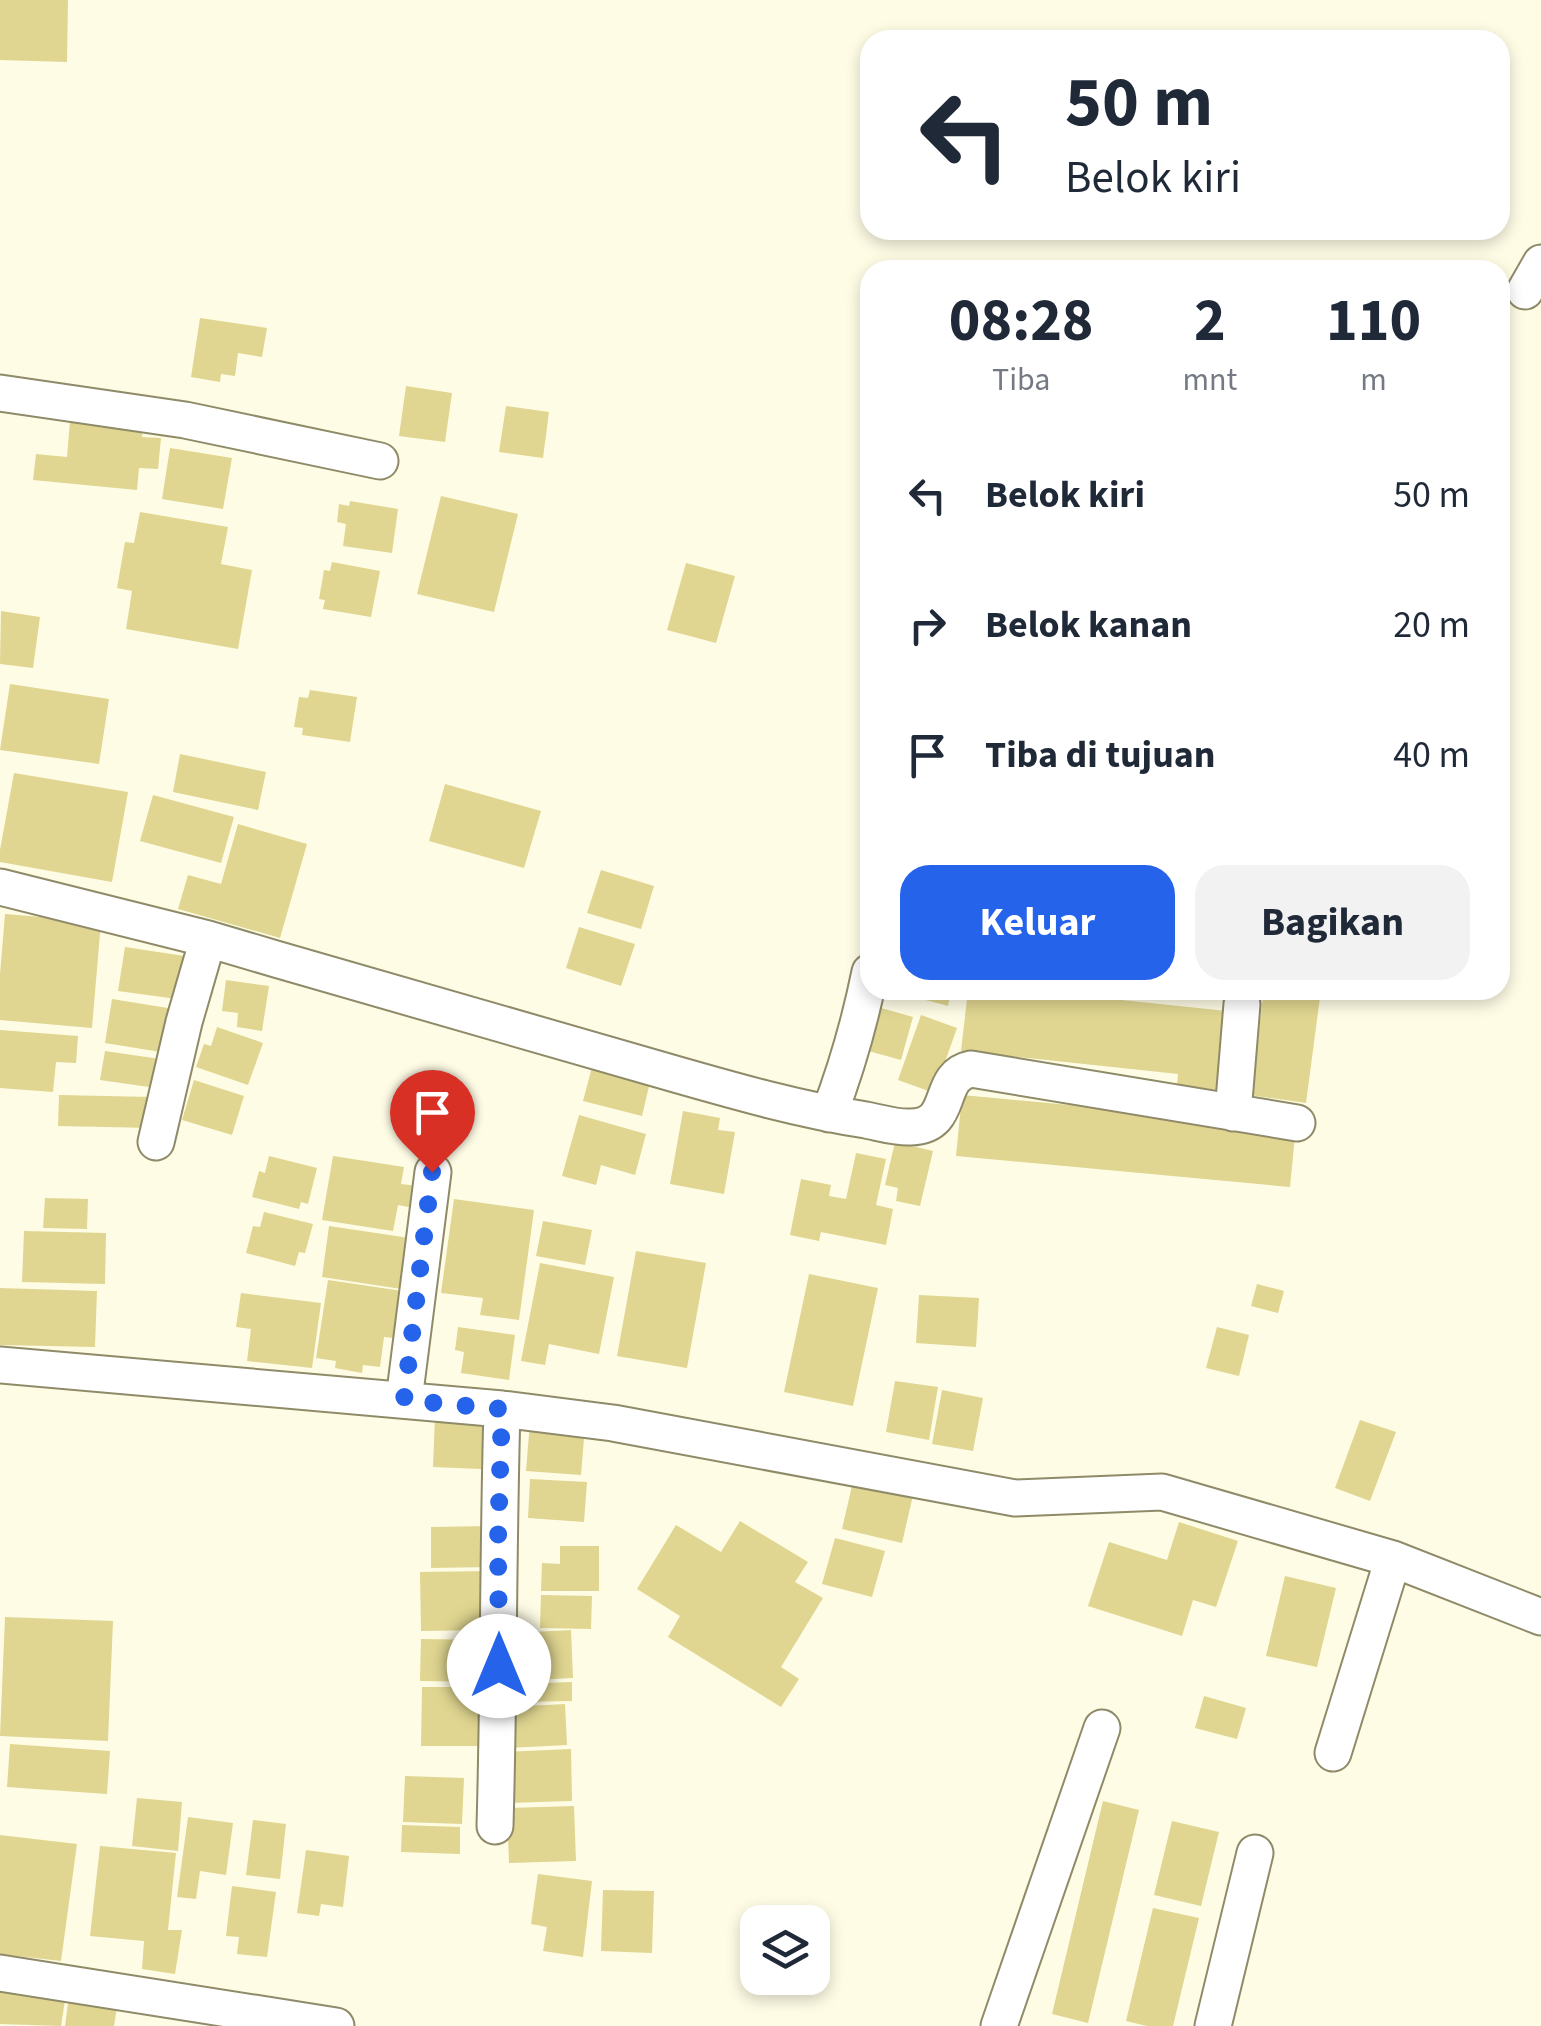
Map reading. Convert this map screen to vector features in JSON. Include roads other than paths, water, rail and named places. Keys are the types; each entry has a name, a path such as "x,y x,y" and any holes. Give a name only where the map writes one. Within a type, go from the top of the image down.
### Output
{"street":[{"path":"0,393 184,420 380,462"},
{"path":"0,886 208,939 486,1021 829,1114 910,1127 926,1124 943,1107 951,1081 971,1069 1297,1123"},
{"path":"156,1142 208,939"},
{"path":"829,1114 848,1064 865,1000"},
{"path":"1233,1112 1242,1004"},
{"path":"404,1400 432,1172"},
{"path":"0,1365 502,1409 614,1423 1016,1498 1162,1492 1393,1559 1541,1618"},
{"path":"494,1826 502,1409"},
{"path":"1332,1753 1393,1559"},
{"path":"999,2026 1102,1728"},
{"path":"1213,2026 1255,1853"},
{"path":"0,1973 259,2020 336,2026"}]}
